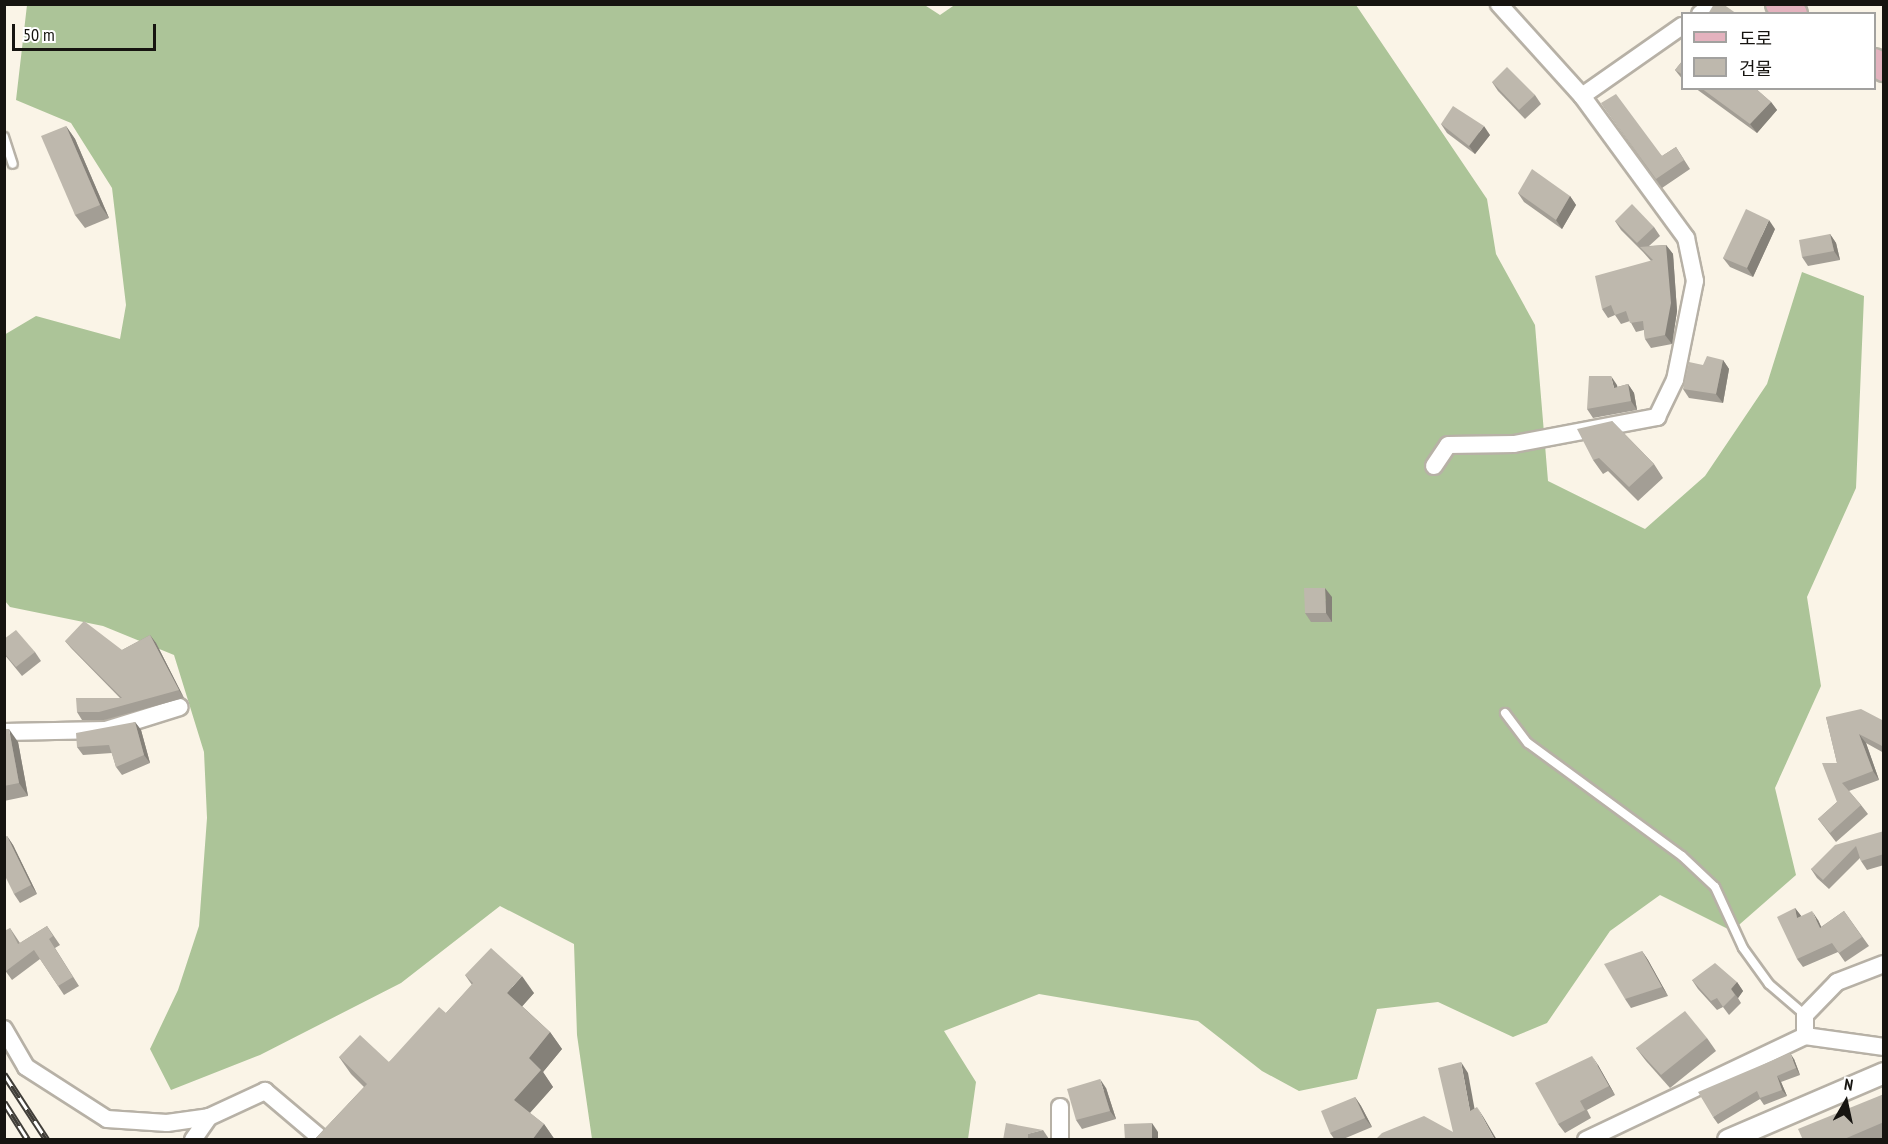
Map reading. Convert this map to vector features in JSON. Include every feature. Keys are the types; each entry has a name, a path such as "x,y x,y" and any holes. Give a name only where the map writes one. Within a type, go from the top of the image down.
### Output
{"street":[{"path":"1434,466 1448,445 1514,444 1657,417 1675,380 1695,281 1686,238 1582,96 1499,4"},
{"path":"1582,96 1681,27"},
{"path":"4,732 106,730 180,707"},
{"path":"1805,1036 1805,1015 1837,982 1884,964"},
{"path":"4,1029 26,1067 107,1119 167,1124 209,1117 266,1091 323,1140"},
{"path":"1586,1140 1805,1036 1884,1047"},
{"path":"1728,1140 1756,1133 1884,1073"},
{"path":"1060,1107 1060,1140"},
{"path":"193,1140 209,1117"}],"lane":[{"path":"4,137 14,164"},
{"path":"1505,713 1528,743 1682,856 1715,887 1743,948 1770,984 1805,1015"}],"green space":[{"path":"923,4 940,15 956,4 1356,5 1487,199 1496,254 1535,325 1548,481 1645,529 1705,476 1767,384 1802,272 1864,296 1856,488 1807,597 1821,686 1775,788 1796,875 1732,931 1660,895 1610,931 1547,1023 1513,1037 1438,1002 1377,1009 1357,1079 1299,1091 1262,1071 1198,1021 1039,994 944,1031 976,1082 968,1139 592,1139 577,1035 574,944 500,906 401,983 260,1055 171,1090 150,1049 178,990 199,926 207,818 204,752 174,655 103,626 10,607 5,601 4,335 36,316 120,339 126,305 112,188 71,123 16,100 27,5"}],"building":[{"path":"1714,4 1723,4 1734,12 1709,12"},
{"path":"1681,62 1681,74 1675,70"},
{"path":"1507,67 1535,95 1519,110 1492,82"},
{"path":"1704,90 1757,90 1771,102 1750,124"},
{"path":"1616,94 1662,156 1676,147 1684,160 1656,179 1601,103"},
{"path":"1453,106 1484,126 1469,146 1441,124"},
{"path":"66,126 100,205 75,215 41,136"},
{"path":"1532,169 1570,196 1556,220 1518,193"},
{"path":"1632,204 1654,227 1637,243 1615,221"},
{"path":"1746,209 1769,220 1747,268 1723,258"},
{"path":"1830,234 1834,251 1802,257 1799,240"},
{"path":"1666,245 1671,303 1665,335 1645,339 1643,321 1630,323 1626,311 1615,315 1611,305 1602,309 1595,276 1653,260 1640,247"},
{"path":"1707,356 1723,360 1716,394 1683,389 1689,362 1703,365"},
{"path":"1589,376 1611,376 1614,388 1628,384 1631,401 1587,409"},
{"path":"1612,421 1654,464 1629,487 1599,458 1593,460 1577,429"},
{"path":"1304,588 1325,588 1326,613 1305,613"},
{"path":"84,621 122,650 150,635 179,690 99,712 77,712 76,698 122,698 65,641"},
{"path":"16,630 35,652 16,667 4,653 4,639"},
{"path":"1861,709 1884,721 1884,747 1859,734 1873,771 1842,783 1861,805 1830,833 1818,819 1837,802 1822,763 1837,763 1826,717"},
{"path":"135,722 144,755 116,767 109,745 77,747 76,733"},
{"path":"4,729 9,729 19,783 4,786"},
{"path":"1884,831 1884,854 1861,861 1856,846 1823,880 1811,869 1835,845"},
{"path":"7,836 31,885 14,894 6,878 4,864 4,837"},
{"path":"1795,908 1797,918 1812,911 1820,928 1844,911 1862,937 1839,953 1832,943 1797,959 1777,917"},
{"path":"47,926 53,936 49,939 73,977 58,986 34,950 6,971 4,969 4,931 10,928 18,944"},
{"path":"491,948 522,976 507,993 550,1032 529,1058 541,1070 514,1100 544,1124 532,1140 314,1140 367,1084 339,1057 360,1035 389,1062 439,1007 446,1013 473,983 465,975"},
{"path":"1642,951 1662,987 1625,999 1604,964"},
{"path":"1715,963 1737,982 1731,989 1735,995 1723,1007 1717,998 1711,1001 1692,980"},
{"path":"1685,1011 1707,1038 1661,1075 1636,1048"},
{"path":"1790,1053 1796,1068 1777,1076 1782,1090 1760,1098 1757,1091 1713,1117 1698,1092"},
{"path":"1592,1056 1609,1086 1580,1101 1585,1110 1558,1124 1535,1083"},
{"path":"1461,1062 1470,1111 1477,1107 1495,1140 1375,1140 1382,1133 1424,1116 1453,1132 1438,1068"},
{"path":"1100,1079 1110,1111 1076,1120 1067,1089"},
{"path":"1884,1094 1884,1122 1842,1140 1803,1140 1798,1129"},
{"path":"1355,1097 1365,1118 1330,1133 1321,1111"},
{"path":"1006,1123 1043,1130 1028,1134 1028,1140 1003,1140"},
{"path":"1152,1123 1152,1140 1125,1140 1124,1124"}],"railway":[{"path":"4,1074 47,1140"},
{"path":"4,1102 28,1140"}]}
